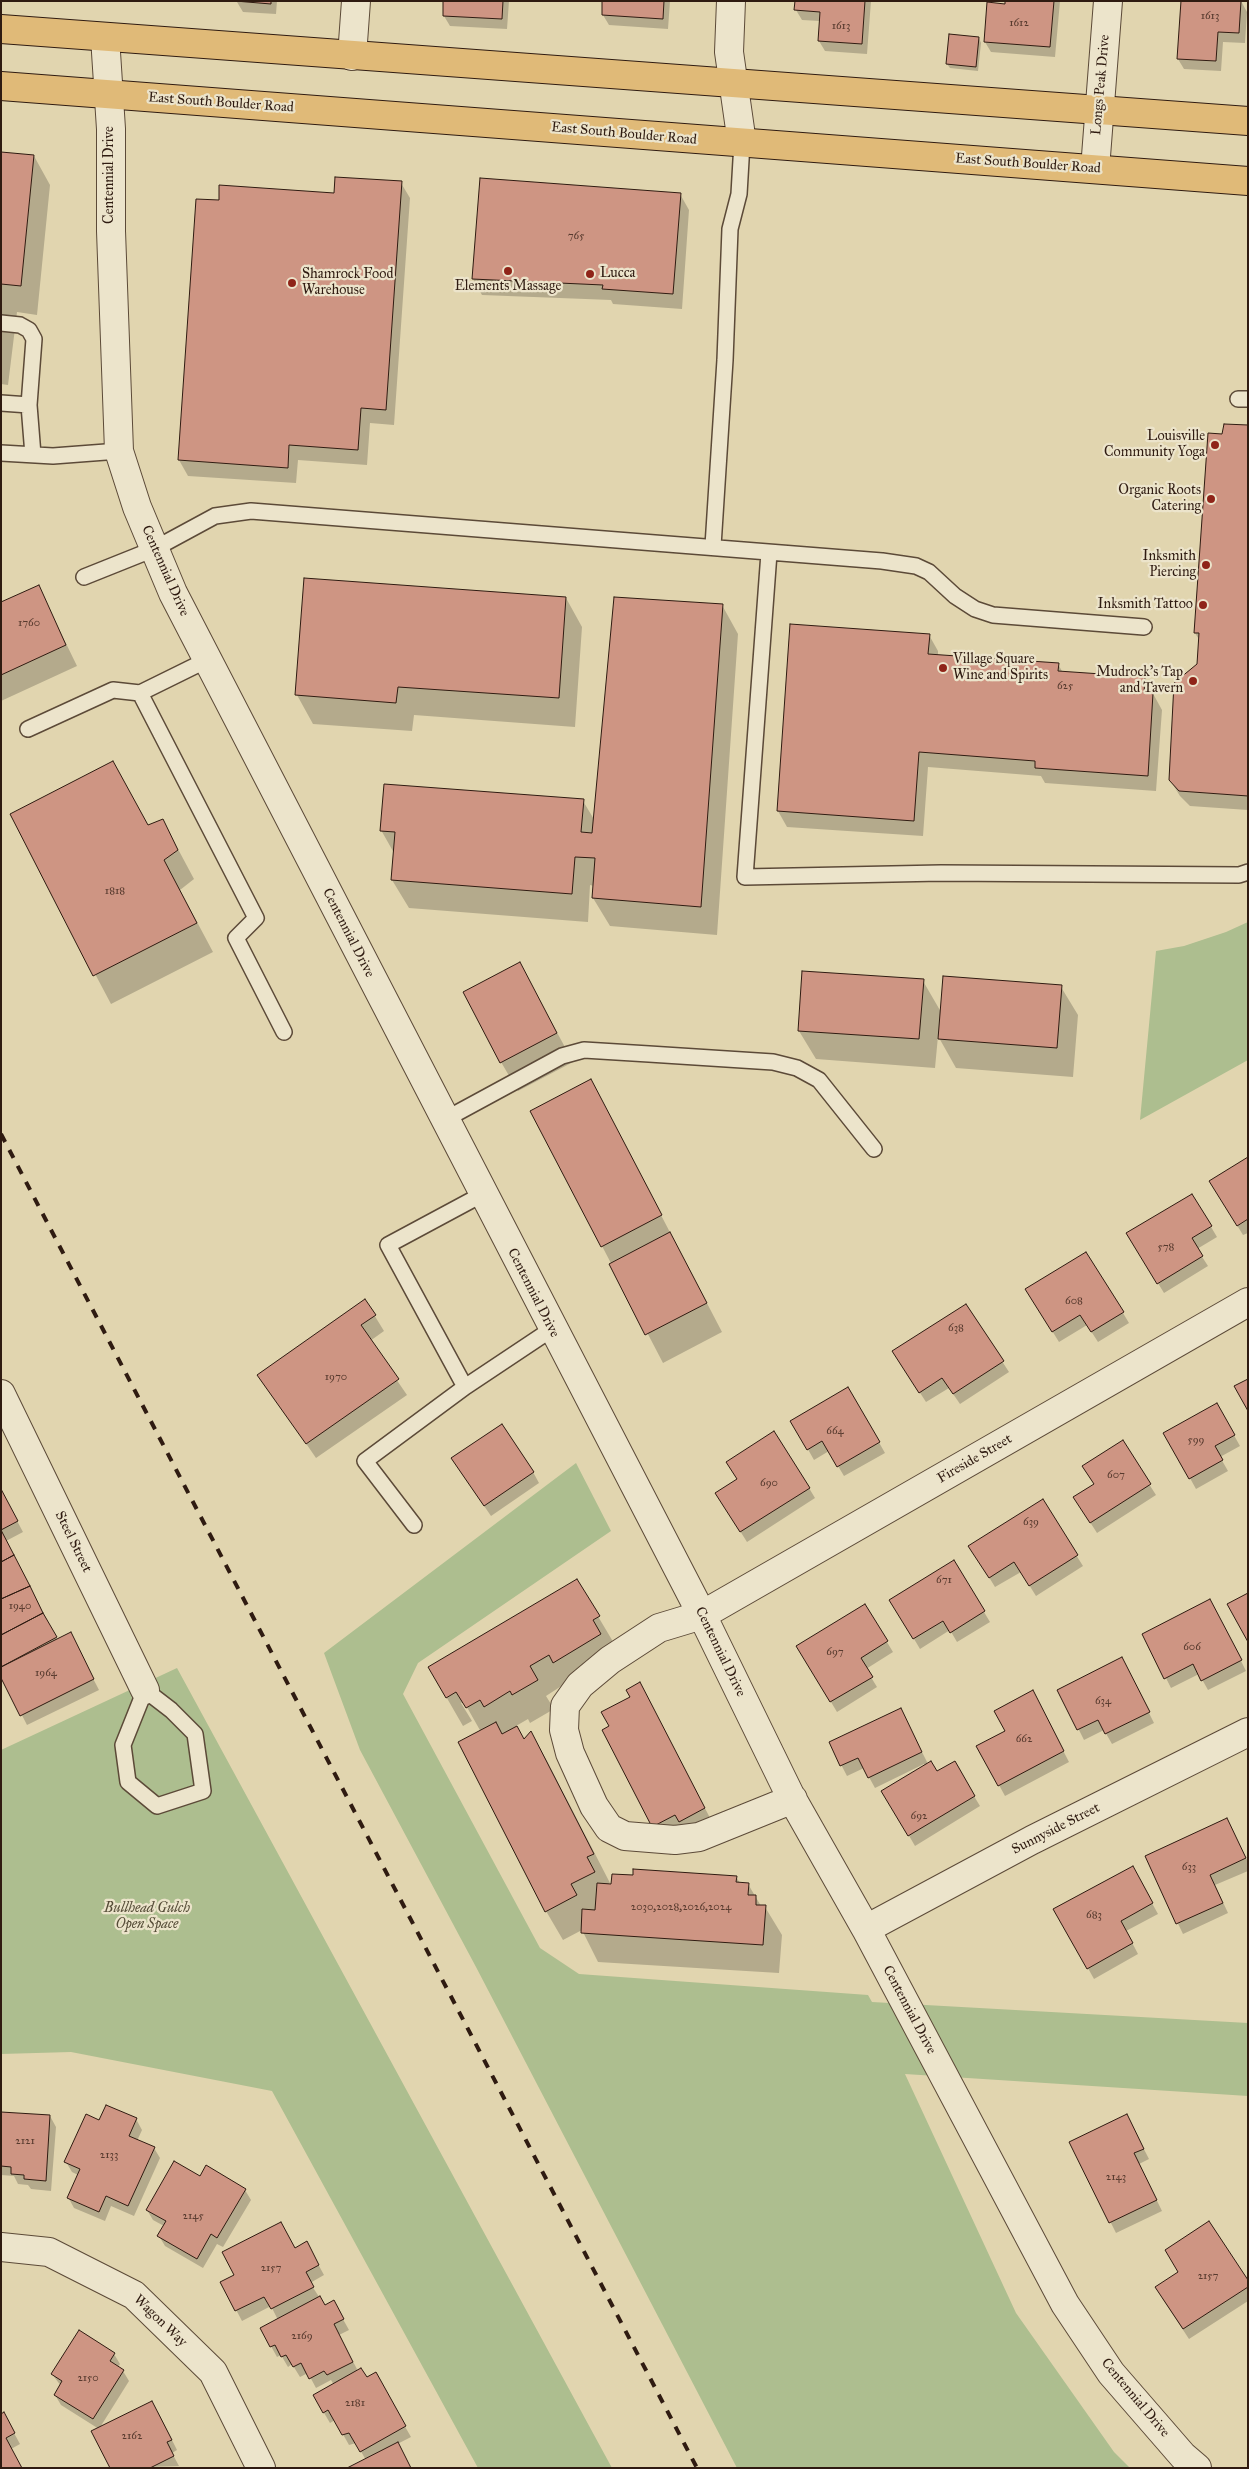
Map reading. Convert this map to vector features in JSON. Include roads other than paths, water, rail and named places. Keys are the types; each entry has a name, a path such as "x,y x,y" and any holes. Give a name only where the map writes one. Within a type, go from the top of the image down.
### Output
{"main road":[{"path":"1,29 1248,121"},
{"name":"East South Boulder Road","path":"1,86 1248,181"}],"street":[{"path":"352,56 356,1"},
{"path":"732,1 729,52 732,84 742,143"},
{"name":"Longs Peak Drive","path":"1094,169 1108,1"},
{"name":"Centennial Drive","path":"105,37 111,129 111,232 119,450 137,507 172,593 702,1615 793,1799 866,1929 1065,2304 1111,2373 1183,2456 1197,2468"},
{"name":"Fireside Street","path":"793,1799 699,1837 675,1840 625,1836 609,1828 594,1806 570,1754 564,1730 565,1706 580,1685 610,1660 659,1628 702,1615 1248,1302"},
{"name":"Steel Street","path":"4,1405 144,1690"},
{"name":"Sunnyside Street","path":"866,1929 1032,1840 1248,1732"},
{"name":"Wagon Way","path":"1,2247 49,2252 134,2295 213,2372 261,2468"}],"lane":[{"path":"713,546 726,360 730,229 739,194 742,143"},
{"path":"1,324 20,325 29,330 34,339 29,405 33,455"},
{"path":"1,403 29,405"},
{"path":"1,453 53,456 119,450"},
{"path":"84,577 154,550 215,516 251,511 713,546 769,553 882,561 916,566 929,572 955,596 975,609 994,615 1144,627"},
{"path":"769,553 746,877 941,874 1239,875 1248,872"},
{"path":"28,729 113,690 140,693 207,660"},
{"path":"140,693 256,918 236,938 284,1032"},
{"path":"444,1120 562,1056 584,1050 773,1062 796,1068 819,1080 874,1150"},
{"path":"465,1387 388,1245 483,1194"},
{"path":"414,1525 365,1462 465,1387 552,1329"},
{"path":"144,1690 171,1710 195,1734 203,1790 157,1806 128,1782 123,1745 144,1690"}],"railway":[{"path":"1,1134 697,2468"}],"place":[{"name":"Elements Massage","path":"508,271"},
{"name":"Lucca","path":"590,274"},
{"name":"Shamrock Food Warehouse","path":"292,283"},
{"name":"Louisville Community Yoga","path":"1215,445"},
{"name":"Organic Roots Catering","path":"1211,499"},
{"name":"Inksmith Piercing","path":"1206,565"},
{"name":"Inksmith Tattoo","path":"1203,605"},
{"name":"Village Square Wine and Spirits","path":"943,668"},
{"name":"Mudrock's Tap and Tavern","path":"1193,681"}],"park label":[{"name":"Bullhead Gulch Open Space","path":"147,1918"}]}
